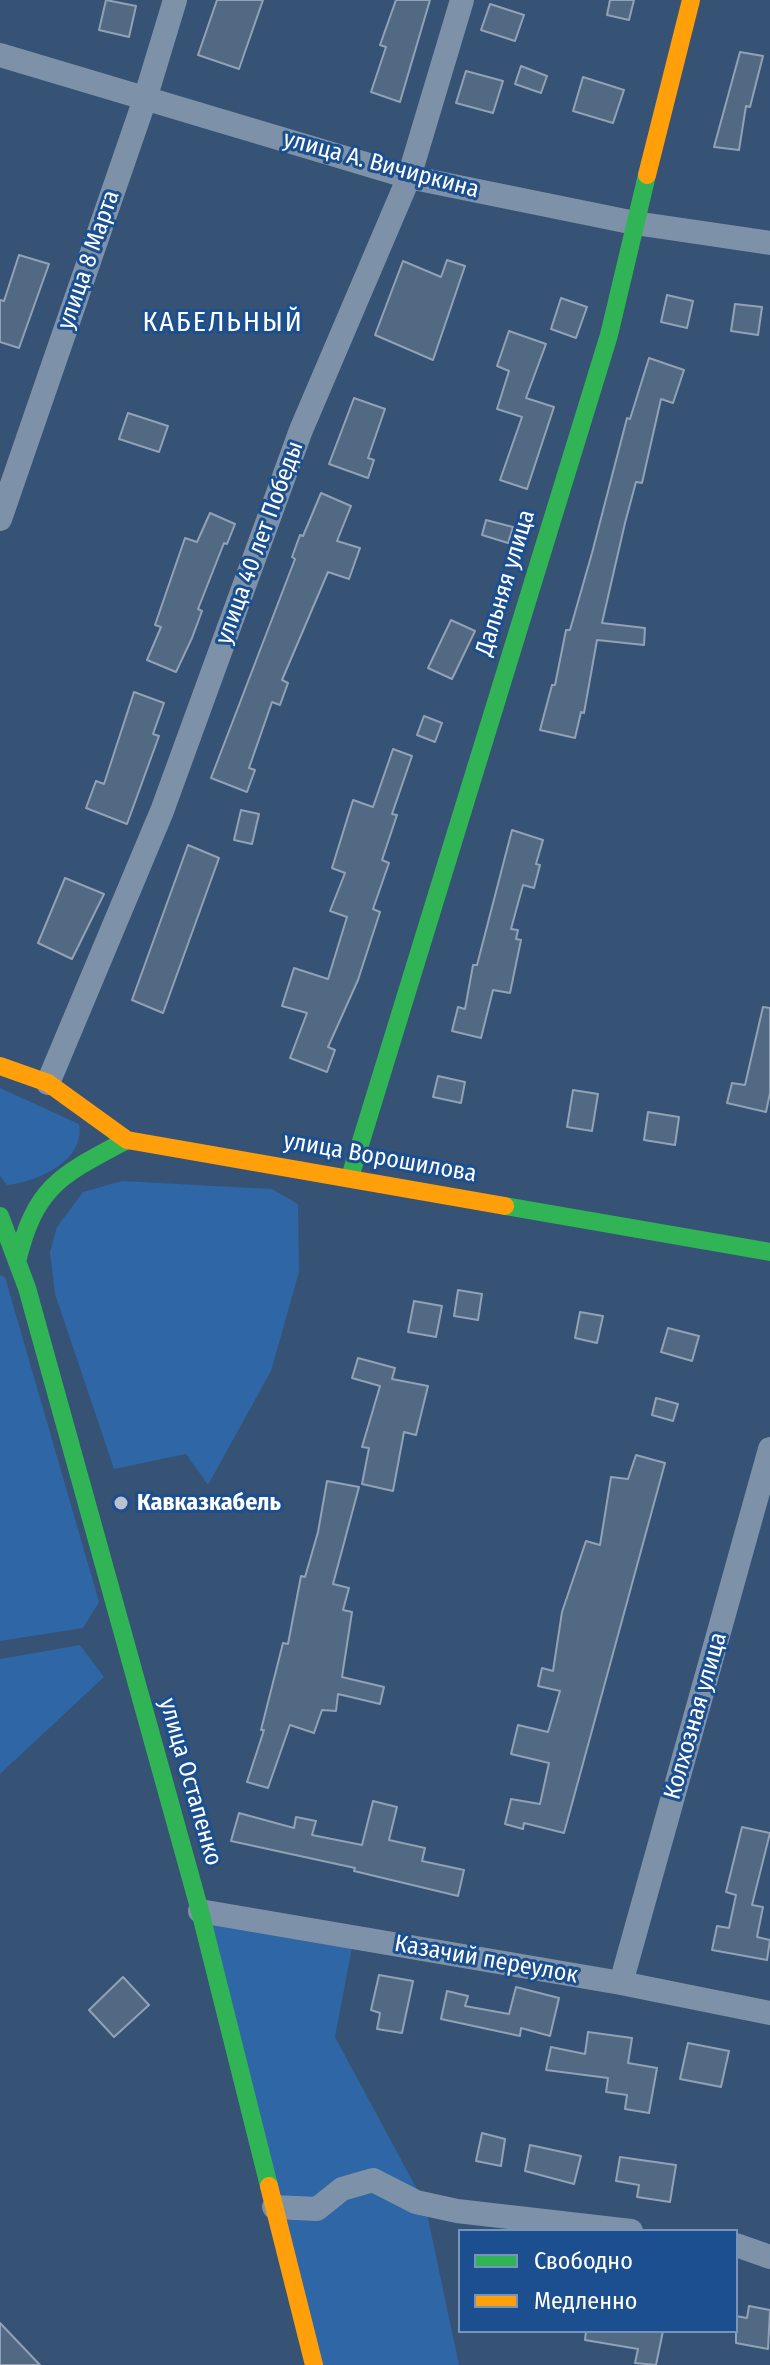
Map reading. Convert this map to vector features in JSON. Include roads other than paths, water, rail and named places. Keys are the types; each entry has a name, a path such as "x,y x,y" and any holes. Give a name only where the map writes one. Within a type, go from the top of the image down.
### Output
{"main road":[{"name":"Дальняя улица","path":"350,1177 406,982 610,332 674,55 691,0"},
{"name":"улица Ворошилова","path":"0,1066 48,1083 127,1140 770,1252"},
{"path":"17,1262 29,1216 39,1200 89,1161 127,1140"},
{"name":"улица Остапенко","path":"0,1216 17,1262 200,1911 314,2365"}],"street":[{"name":"улица 8 Марта","path":"0,519 145,99 175,0"},
{"name":"улица 40 лет Победы","path":"48,1083 162,811 301,430 409,177 462,0"},
{"name":"улица А. Вичиркина","path":"0,55 409,177 635,223 770,243"},
{"name":"Колхозная улица","path":"621,1983 770,1449"},
{"name":"Казачий переулок","path":"200,1911 621,1983 770,2013"},
{"path":"274,2207 317,2209 342,2189 373,2180 416,2202 457,2211 614,2229"},
{"path":"738,2246 770,2257"}],"place":[{"name":"Кавказкабель","path":"121,1503"}],"district":[{"name":"КАБЕЛЬНЫЙ","path":"223,323"}]}
